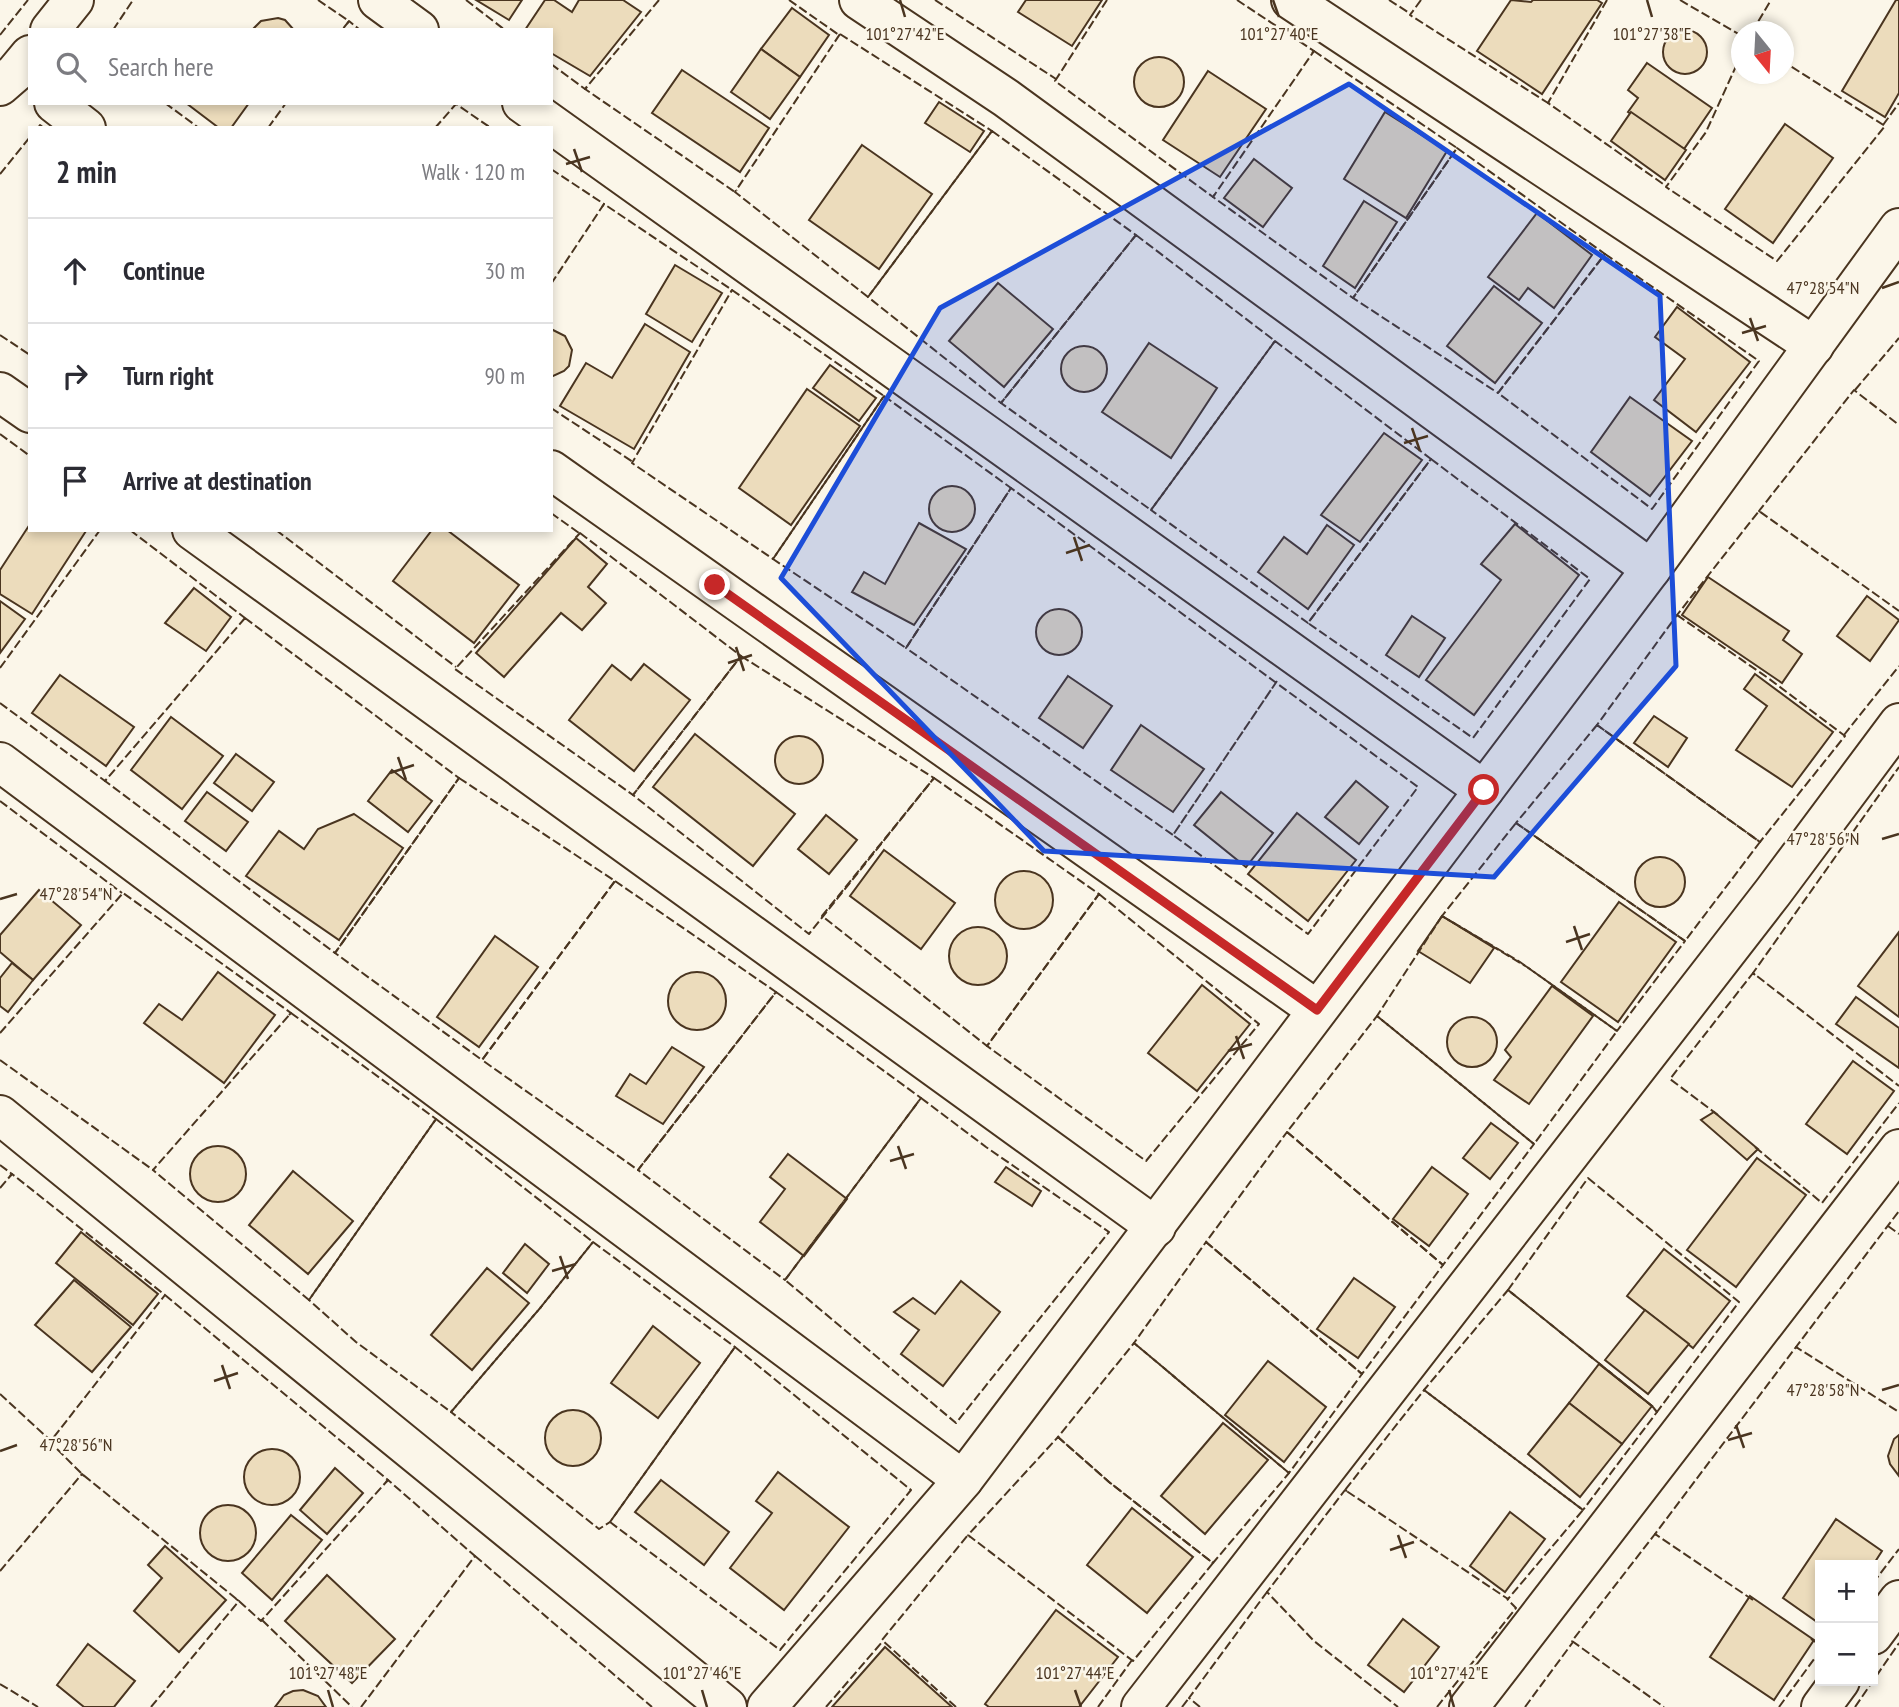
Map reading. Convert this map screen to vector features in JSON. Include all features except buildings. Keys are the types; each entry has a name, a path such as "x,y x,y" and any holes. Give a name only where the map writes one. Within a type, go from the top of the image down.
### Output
{"street":[{"path":"52,28 74,0"},
{"path":"378,0 416,28"},
{"path":"859,0 1006,98 1651,569"},
{"path":"1291,0 1814,346"},
{"path":"57,105 83,126"},
{"path":"525,105 1484,790"},
{"path":"768,1707 963,1480 1651,569 1899,228"},
{"path":"0,392 28,412"},
{"path":"553,471 1317,1010"},
{"path":"195,532 1156,1227"},
{"path":"1140,1707 1773,892 1899,723"},
{"path":"0,762 963,1480"},
{"path":"0,1115 727,1707"},
{"path":"1469,1707 1899,1149"},
{"path":"1878,1628 1899,1600"},
{"path":"1821,1707 1836,1686"}],"highlighted area":[{"path":"1349,84 1660,296 1676,666 1494,877 1044,851 781,578 940,308"}],"fence":[{"path":"0,35 28,0"},
{"path":"114,28 133,0"},
{"path":"318,0 349,21 344,28"},
{"path":"466,0 502,28"},
{"path":"659,0 585,89 735,192 737,190"},
{"path":"789,0 839,35"},
{"path":"935,0 1056,79"},
{"path":"1107,0 1055,81 1213,197 1215,194"},
{"path":"1237,0 1314,51 1312,53"},
{"path":"1389,0 1411,14"},
{"path":"1421,0 1410,15 1548,103 1550,100"},
{"path":"1607,0 1548,103 1666,186"},
{"path":"1680,0 1731,30"},
{"path":"1759,21 1771,0"},
{"path":"347,24 349,21 358,28"},
{"path":"840,34 992,131 868,297 735,192 840,34"},
{"path":"1314,51 1457,148 1353,298 1213,197 1314,51"},
{"path":"553,65 585,89 587,87"},
{"path":"1731,77 1706,132 1666,187 1777,261 1885,126 1794,68"},
{"path":"1883,125 1899,103"},
{"path":"168,105 196,126"},
{"path":"269,126 285,105"},
{"path":"437,126 455,105"},
{"path":"457,105 488,126"},
{"path":"992,131 1136,235 1001,403 868,297 992,131"},
{"path":"0,174 28,139"},
{"path":"1457,148 1605,254 1498,393 1353,298 1457,148"},
{"path":"553,170 604,204 602,207"},
{"path":"553,281 604,204 732,290 731,292"},
{"path":"1136,235 1275,341 1151,510 1001,403 1136,235"},
{"path":"1605,254 1759,361 1652,509 1498,393 1605,254"},
{"path":"732,290 884,396 773,559 632,463 732,290"},
{"path":"0,335 28,354"},
{"path":"1855,390 1899,338"},
{"path":"1275,341 1431,459 1308,623 1151,510 1275,341"},
{"path":"1760,512 1854,390 1899,425"},
{"path":"884,396 1011,488 906,648 773,559 884,396"},
{"path":"553,409 633,462"},
{"path":"0,434 28,455"},
{"path":"1431,459 1590,579 1473,738 1308,623 1431,459"},
{"path":"1277,681 1173,835 906,648 1011,488 1418,787 1308,934 1173,835 1277,681"},
{"path":"1680,617 1677,615 1759,511 1899,611"},
{"path":"553,514 579,533"},
{"path":"0,668 99,532"},
{"path":"133,532 245,618"},
{"path":"279,532 456,667"},
{"path":"580,533 741,656 633,795 455,669 580,533"},
{"path":"1677,615 1845,736 1760,842 1597,725 1677,615"},
{"path":"245,618 459,778 335,953 105,781 245,618"},
{"path":"741,656 934,778 809,934 633,795 741,656"},
{"path":"1844,735 1899,666"},
{"path":"0,703 106,780"},
{"path":"1597,725 1760,842 1685,941 1516,823 1597,725"},
{"path":"1755,975 1753,973 1899,767"},
{"path":"459,778 615,881 482,1060 335,953 459,778"},
{"path":"934,778 1099,894 987,1046 822,916 934,778"},
{"path":"0,801 122,893"},
{"path":"1516,823 1685,941 1617,1031 1527,967 1442,916 1516,823"},
{"path":"615,881 776,992 638,1170 482,1060 615,881"},
{"path":"0,1033 123,893 291,1013 289,1015"},
{"path":"1099,894 1259,1024 1146,1161 987,1046 1099,894"},
{"path":"1442,916 1520,962 1617,1031 1534,1144 1377,1016 1442,916"},
{"path":"1718,1115 1670,1079 1753,973 1899,1086"},
{"path":"776,992 921,1098 785,1280 638,1170 776,992"},
{"path":"291,1013 436,1119 309,1300 153,1170 291,1013"},
{"path":"1377,1016 1534,1144 1443,1265 1287,1132 1377,1016"},
{"path":"0,1060 153,1170"},
{"path":"921,1098 986,1147 1109,1232 956,1423 785,1280 921,1098"},
{"path":"1755,1147 1822,1203 1899,1103"},
{"path":"436,1119 593,1242 451,1412 356,1342 309,1300 436,1119"},
{"path":"1287,1132 1443,1265 1362,1374 1206,1242 1287,1132"},
{"path":"0,1165 12,1174 10,1176"},
{"path":"0,1188 12,1174 165,1295"},
{"path":"1588,1178 1739,1302 1657,1412 1508,1290 1588,1178"},
{"path":"1798,1348 1796,1347 1899,1211"},
{"path":"1888,1226 1899,1234"},
{"path":"593,1242 735,1347 610,1522 599,1529 451,1412 593,1242"},
{"path":"1206,1242 1362,1374 1289,1473 1134,1343 1206,1242"},
{"path":"1508,1290 1657,1412 1583,1510 1424,1390 1508,1290"},
{"path":"165,1295 388,1480 261,1621 82,1474 50,1442 165,1295"},
{"path":"1134,1343 1289,1473 1213,1563 1109,1482 1058,1437 1134,1343"},
{"path":"735,1347 911,1490 780,1650 610,1522 735,1347"},
{"path":"1753,1600 1655,1534 1796,1347 1899,1412"},
{"path":"1424,1390 1583,1510 1508,1599 1345,1490 1424,1390"},
{"path":"0,1394 51,1441"},
{"path":"1058,1437 1109,1482 1213,1563 1133,1661 968,1535 1058,1437"},
{"path":"0,1571 82,1474 84,1476"},
{"path":"361,1707 475,1556 388,1480 386,1482"},
{"path":"1347,1491 1345,1490 1267,1592 1314,1641 1398,1707"},
{"path":"1657,1535 1655,1534 1572,1641 1664,1707"},
{"path":"956,1707 882,1640 968,1535 970,1537"},
{"path":"1878,1576 1899,1549"},
{"path":"475,1556 652,1707"},
{"path":"1200,1707 1189,1698 1267,1592 1269,1595"},
{"path":"151,1707 239,1601 236,1599"},
{"path":"1437,1707 1516,1608 1507,1599"},
{"path":"262,1620 352,1707"},
{"path":"1811,1639 1815,1642"},
{"path":"826,1707 883,1641"},
{"path":"1525,1707 1573,1642"},
{"path":"1855,1707 1899,1643"},
{"path":"1779,1707 1815,1658"},
{"path":"1098,1707 1132,1660"},
{"path":"0,1684 38,1707"},
{"path":"1182,1707 1189,1698"}],"route":[{"path":"715,585 1317,1010 1484,790"}]}
